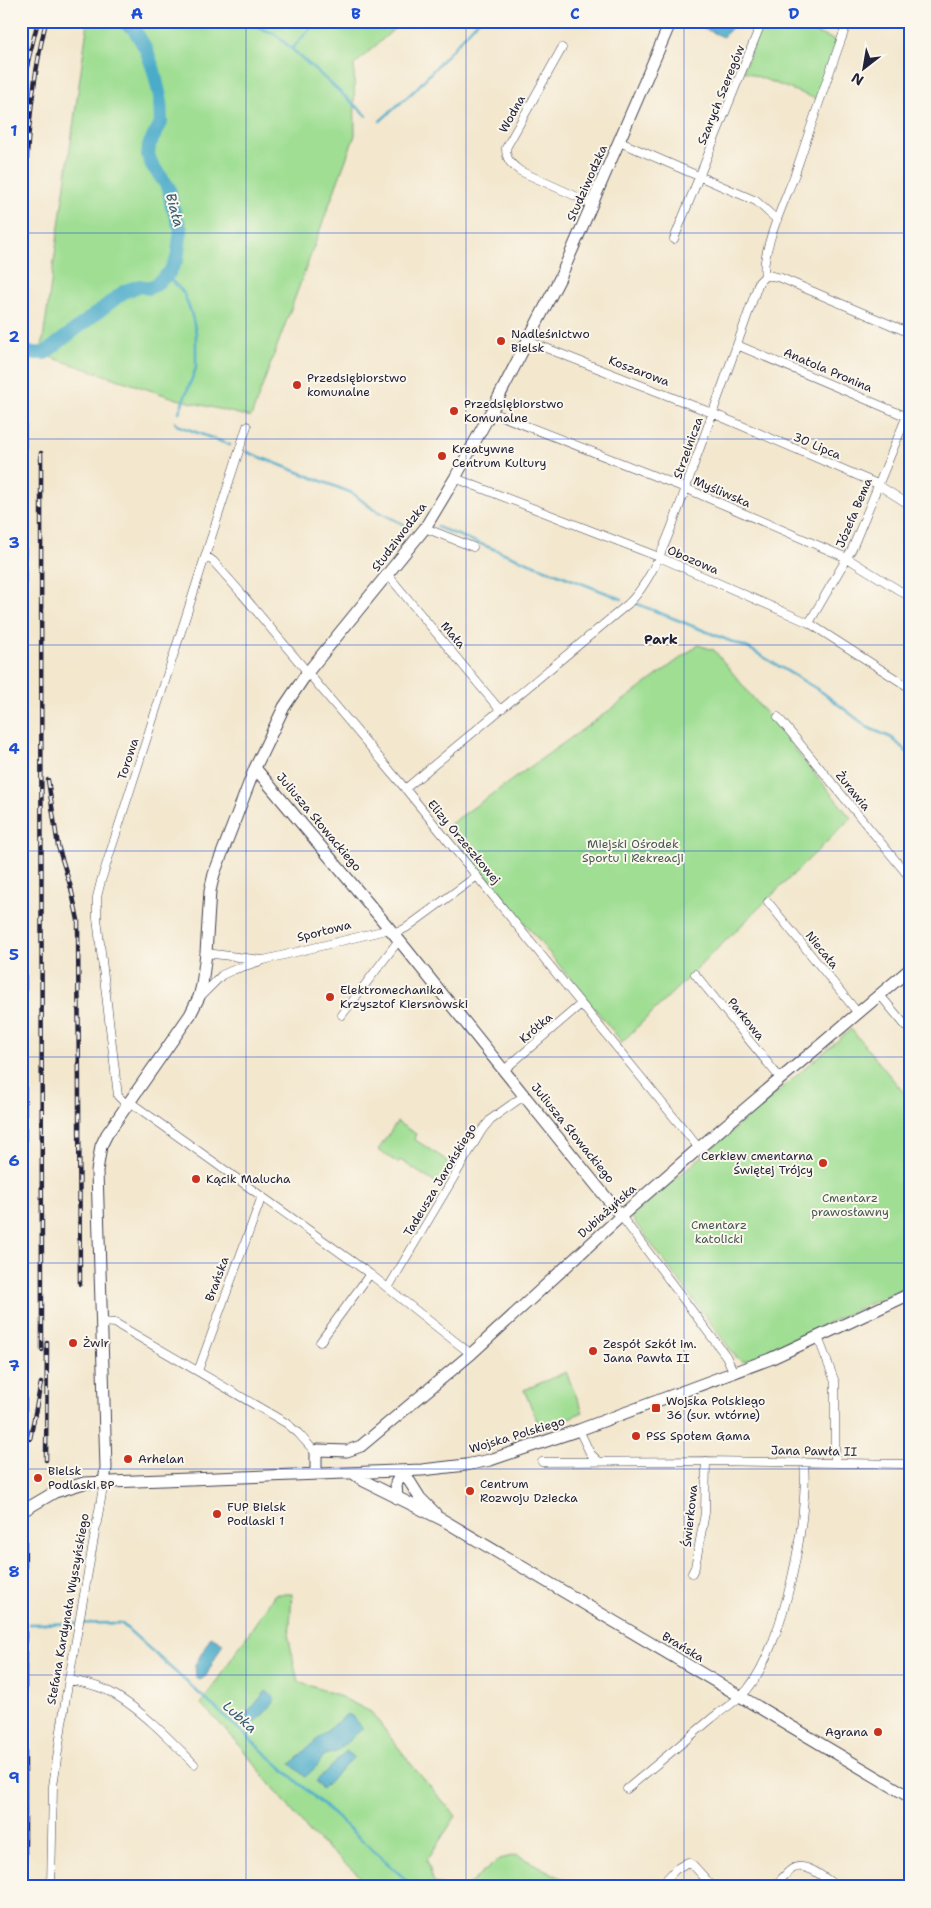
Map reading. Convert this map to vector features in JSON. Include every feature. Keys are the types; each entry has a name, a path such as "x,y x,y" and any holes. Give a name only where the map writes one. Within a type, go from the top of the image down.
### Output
{"street":[{"name":"Studziwodzka","path":"206,953 210,892 214,874 255,768 284,707 307,673 425,528 455,478 549,302 671,21"},
{"name":"Szarych Szeregów","path":"674,239 762,21"},
{"name":"Strzelnicza","path":"405,789 630,602 640,590 659,557 759,282 765,276 763,267 777,220 848,21"},
{"name":"Wodna","path":"562,48 506,148 506,158 520,171 593,204"},
{"path":"620,142 756,201 777,220"},
{"path":"765,276 781,278 910,333"},
{"name":"Koszarowa","path":"528,341 712,413"},
{"name":"Anatola Pronina","path":"737,344 909,414"},
{"name":"Myśliwska","path":"491,412 685,488 847,558 910,597"},
{"name":"30 Lipca","path":"712,413 879,485 910,505"},
{"name":"Józefa Bema","path":"810,623 847,558 909,414"},
{"name":"Torowa","path":"128,1103 118,1096 97,918 97,897 247,426"},
{"name":"Obozowa","path":"455,478 659,557 810,623 910,688"},
{"path":"425,528 474,547"},
{"name":"Elizy Orzeszkowej","path":"206,556 213,561 405,789 699,1148"},
{"name":"Mała","path":"388,575 500,710"},
{"name":"Żurawia","path":"778,717 910,878"},
{"name":"Juliusza Słowackiego","path":"255,768 394,934 622,1216 726,1356 734,1373"},
{"name":"Sportowa","path":"199,997 222,975 264,960 394,934 406,928 477,876"},
{"name":"Niecała","path":"768,902 858,1013"},
{"path":"342,1015 394,934"},
{"name":"Sportowa","path":"128,1103 190,1015 199,997 206,953 264,960"},
{"name":"Dubiażyńska","path":"316,1453 318,1450 347,1451 361,1446 471,1354 699,1148 910,970"},
{"name":"Parkowa","path":"695,974 780,1078"},
{"path":"880,995 910,1032"},
{"name":"Krótka","path":"504,1070 581,1004"},
{"name":"Tadeusza Jarońskiego","path":"388,1288 482,1130 491,1119 524,1095"},
{"path":"128,1103 370,1274 471,1354"},
{"name":"Stefana Kardynała Wyszyńskiego","path":"52,1887 52,1786 106,1468 98,1157 107,1134 128,1103"},
{"name":"Brańska","path":"198,1371 262,1196"},
{"path":"320,1342 370,1274"},
{"name":"Wojska Polskiego","path":"21,1512 63,1489 78,1484 422,1470 490,1460 579,1430 734,1373 818,1337 910,1294"},
{"path":"102,1322 115,1323 286,1423 316,1453 316,1474"},
{"path":"818,1337 835,1382 835,1462"},
{"path":"579,1430 590,1453 598,1461"},
{"name":"Jana Pawła II","path":"542,1462 706,1461 910,1464"},
{"name":"Świerkowa","path":"692,1573 695,1567 704,1513 706,1461"},
{"path":"627,1789 740,1696 746,1690 766,1658 792,1578 798,1549 805,1494 804,1462"},
{"path":"414,1486 422,1470"},
{"path":"398,1498 395,1485 403,1471"},
{"name":"Brańska","path":"403,1471 420,1498 443,1520"},
{"name":"Brańska","path":"353,1473 364,1481 443,1520 910,1797"},
{"path":"69,1680 104,1689 123,1699 173,1742 194,1764"},
{"path":"659,1887 676,1869 688,1862 713,1887"},
{"path":"774,1887 792,1869 798,1866 806,1867 838,1887"}],"green space":[{"path":"88,21 403,21 354,65 355,135 251,417 177,399 41,354"},
{"path":"762,21 785,21 840,42 819,100 743,71"},
{"name":"Miejski Ośrodek Sportu i Rekreacji","path":"698,645 714,650 851,818 622,1042 446,827"},
{"path":"851,1029 910,1100 910,1285 746,1361 742,1361 736,1357 631,1217"},
{"path":"397,1122 416,1134 414,1139 454,1165 440,1186 400,1160 398,1163 378,1150"},
{"path":"566,1372 583,1412 541,1430 524,1390"},
{"path":"275,1594 292,1594 289,1639 298,1682 335,1694 371,1712 415,1769 456,1816 427,1860 434,1883 446,1887 365,1887 363,1879 309,1832 236,1741 201,1704"},
{"path":"517,1855 569,1882 565,1887 466,1887 499,1859"}],"water":[{"path":"732,21 731,29 723,37 690,22"},
{"path":"211,1636 223,1643 206,1676 200,1680 196,1678 195,1665"},
{"path":"266,1691 275,1698 273,1704 254,1724 245,1716"},
{"path":"347,1714 352,1716 363,1728 336,1752 324,1755 318,1765 305,1777 291,1764"},
{"path":"346,1751 354,1757 322,1789 316,1781"}],"waterway":[{"name":"Biała","path":"21,353 45,353 125,291 140,286 148,288 155,285 169,273 177,259 181,230 172,206 169,188 152,165 148,155 149,145 161,123 160,97 154,71 146,49 134,29 122,21"},
{"path":"241,21 275,34 367,116"},
{"path":"292,49 317,21"},
{"path":"380,121 415,90 478,21"},
{"path":"166,275 183,292 191,312 196,333 196,368 179,412"},
{"path":"175,422 177,425 230,445"},
{"path":"247,452 352,493 373,509 411,528"},
{"path":"437,527 622,599"},
{"path":"635,603 750,649 822,692 869,728 892,738 910,755"},
{"name":"Lubka","path":"29,1624 121,1623 414,1887"}],"railway":[{"path":"21,106 28,61 38,21"},
{"path":"25,1887 24,239 29,129 40,48 46,21"},
{"path":"41,453 42,1350"},
{"path":"48,780 58,846 71,888 78,920 80,1284"},
{"path":"46,1460 47,1343"},
{"path":"30,1439 41,1383"}],"place":[{"name":"Nadleśnictwo Bielsk","path":"501,341"},
{"name":"Przedsiębiorstwo komunalne","path":"297,385"},
{"name":"Przedsiębiorstwo Komunalne","path":"454,411"},
{"name":"Kreatywne Centrum Kultury","path":"442,456"},
{"name":"Elektromechanika Krzysztof Kiersnowski","path":"330,997"},
{"name":"Cerkiew cmentarna Świętej Trójcy","path":"823,1163"},
{"name":"Kącik Malucha","path":"196,1179"},
{"name":"Żwir","path":"73,1343"},
{"name":"Zespół Szkół im. Jana Pawła II","path":"593,1351"},
{"name":"Wojska Polskiego 36 (sur. wtórne)","path":"656,1408"},
{"name":"PSS Społem Gama","path":"636,1436"},
{"name":"Arhelan","path":"128,1459"},
{"name":"Bielsk Podlaski BP","path":"38,1478"},
{"name":"Centrum Rozwoju Dziecka","path":"470,1491"},
{"name":"FUP Bielsk Podlaski 1","path":"217,1514"},
{"name":"Agrana","path":"878,1732"}],"district":[{"name":"Park","path":"661,639"}],"park label":[{"name":"Cmentarz prawosławny","path":"850,1205"},
{"name":"Cmentarz katolicki","path":"719,1232"}]}
